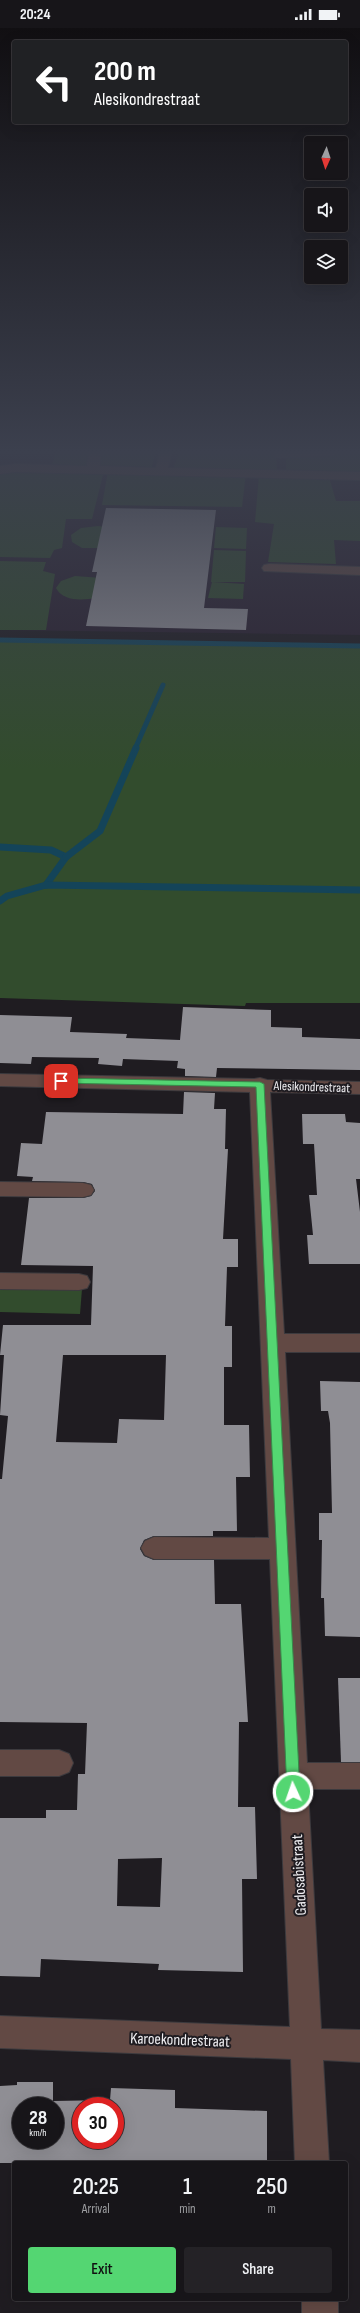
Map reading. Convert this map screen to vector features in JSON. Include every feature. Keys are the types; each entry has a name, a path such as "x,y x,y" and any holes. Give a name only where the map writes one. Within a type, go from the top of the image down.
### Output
{"street":[{"path":"269,568 360,571"},
{"name":"Alesikondrestraat","path":"0,1080 260,1084 360,1088"},
{"name":"Gadosabistraat","path":"260,1084 312,2161"},
{"path":"0,1189 83,1190"},
{"path":"0,1281 79,1282"},
{"path":"272,1343 360,1343"},
{"path":"154,1548 282,1549"},
{"path":"0,1763 60,1763"},
{"path":"293,1776 360,1776"},
{"name":"Karoekondrestraat","path":"0,2032 360,2046"},
{"path":"320,2301 320,2313"}],"shaded area":[{"path":"0,558 360,558 360,635 0,630"}],"green space":[{"path":"213,558 246,558 245,582 211,582"},
{"path":"269,558 335,558 336,564 268,562"},
{"path":"0,561 46,562 43,571 55,574 46,630 0,630"},
{"path":"75,576 102,578 96,598 74,599 63,596 59,593 56,588 61,581"},
{"path":"212,582 244,584 243,599 208,598"},
{"path":"0,640 360,646 360,1003 246,1003 245,1006 0,998"},
{"path":"0,1288 82,1289 80,1314 0,1312"}],"building":[{"path":"95,558 210,558 204,608 248,609 246,630 86,626 97,572 92,572"},
{"path":"183,1007 271,1010 271,1027 302,1028 302,1037 360,1039 360,1070 217,1068 216,1077 185,1076 185,1069 177,1068 178,1061 123,1059 122,1066 98,1064 99,1058 32,1057 31,1064 0,1063 0,1015 72,1017 70,1032 127,1034 126,1038 180,1040"},
{"path":"184,1092 215,1093 214,1109 226,1109 225,1149 228,1149 223,1239 238,1239 238,1267 227,1267 225,1326 232,1326 232,1367 224,1367 224,1425 249,1425 250,1477 236,1477 237,1531 213,1531 213,1536 154,1536 144,1540 140,1549 144,1556 154,1560 214,1560 215,1604 241,1604 248,1722 239,1722 238,1807 255,1807 257,1879 242,1879 243,1972 158,1970 159,1964 41,1959 40,1977 0,1976 0,1818 46,1818 46,1810 77,1810 78,1774 85,1774 87,1723 0,1722 0,1479 2,1479 8,1416 0,1415 4,1355 0,1355 3,1325 91,1325 93,1266 21,1265 29,1198 83,1198 91,1196 95,1191 92,1184 83,1182 32,1181 33,1177 17,1176 21,1143 42,1144 46,1112 183,1114","holes":["63,1355 166,1355 164,1420 119,1419 117,1443 56,1442","162,1858 160,1907 117,1906 118,1859"]},
{"path":"302,1114 345,1114 346,1122 360,1123 360,1179 356,1179 360,1212 360,1264 309,1264 307,1235 313,1235 309,1195 317,1195 314,1144 303,1144"},
{"path":"320,1381 360,1382 360,1637 325,1636 324,1598 321,1598 322,1540 319,1540 319,1513 332,1513 330,1423 328,1411 321,1411"},
{"path":"338,1678 360,1678 360,1762 341,1762"},
{"path":"17,2082 53,2082 53,2097 12,2097 12,2149 64,2149 64,2101 72,2101 72,2149 124,2149 124,2097 110,2097 111,2088 175,2090 175,2108 267,2111 267,2161 12,2161 12,2163 0,2163 0,2086 17,2085"}],"waterway":[{"path":"0,640 360,646"},
{"path":"135,749 163,685"},
{"path":"66,857 100,831 136,748"},
{"path":"0,847 51,850 66,857"},
{"path":"46,885 66,857"},
{"path":"0,901 7,896 46,885"},
{"path":"46,885 360,890"}],"route":[{"path":"61,1081 260,1084 293,1792"}]}
